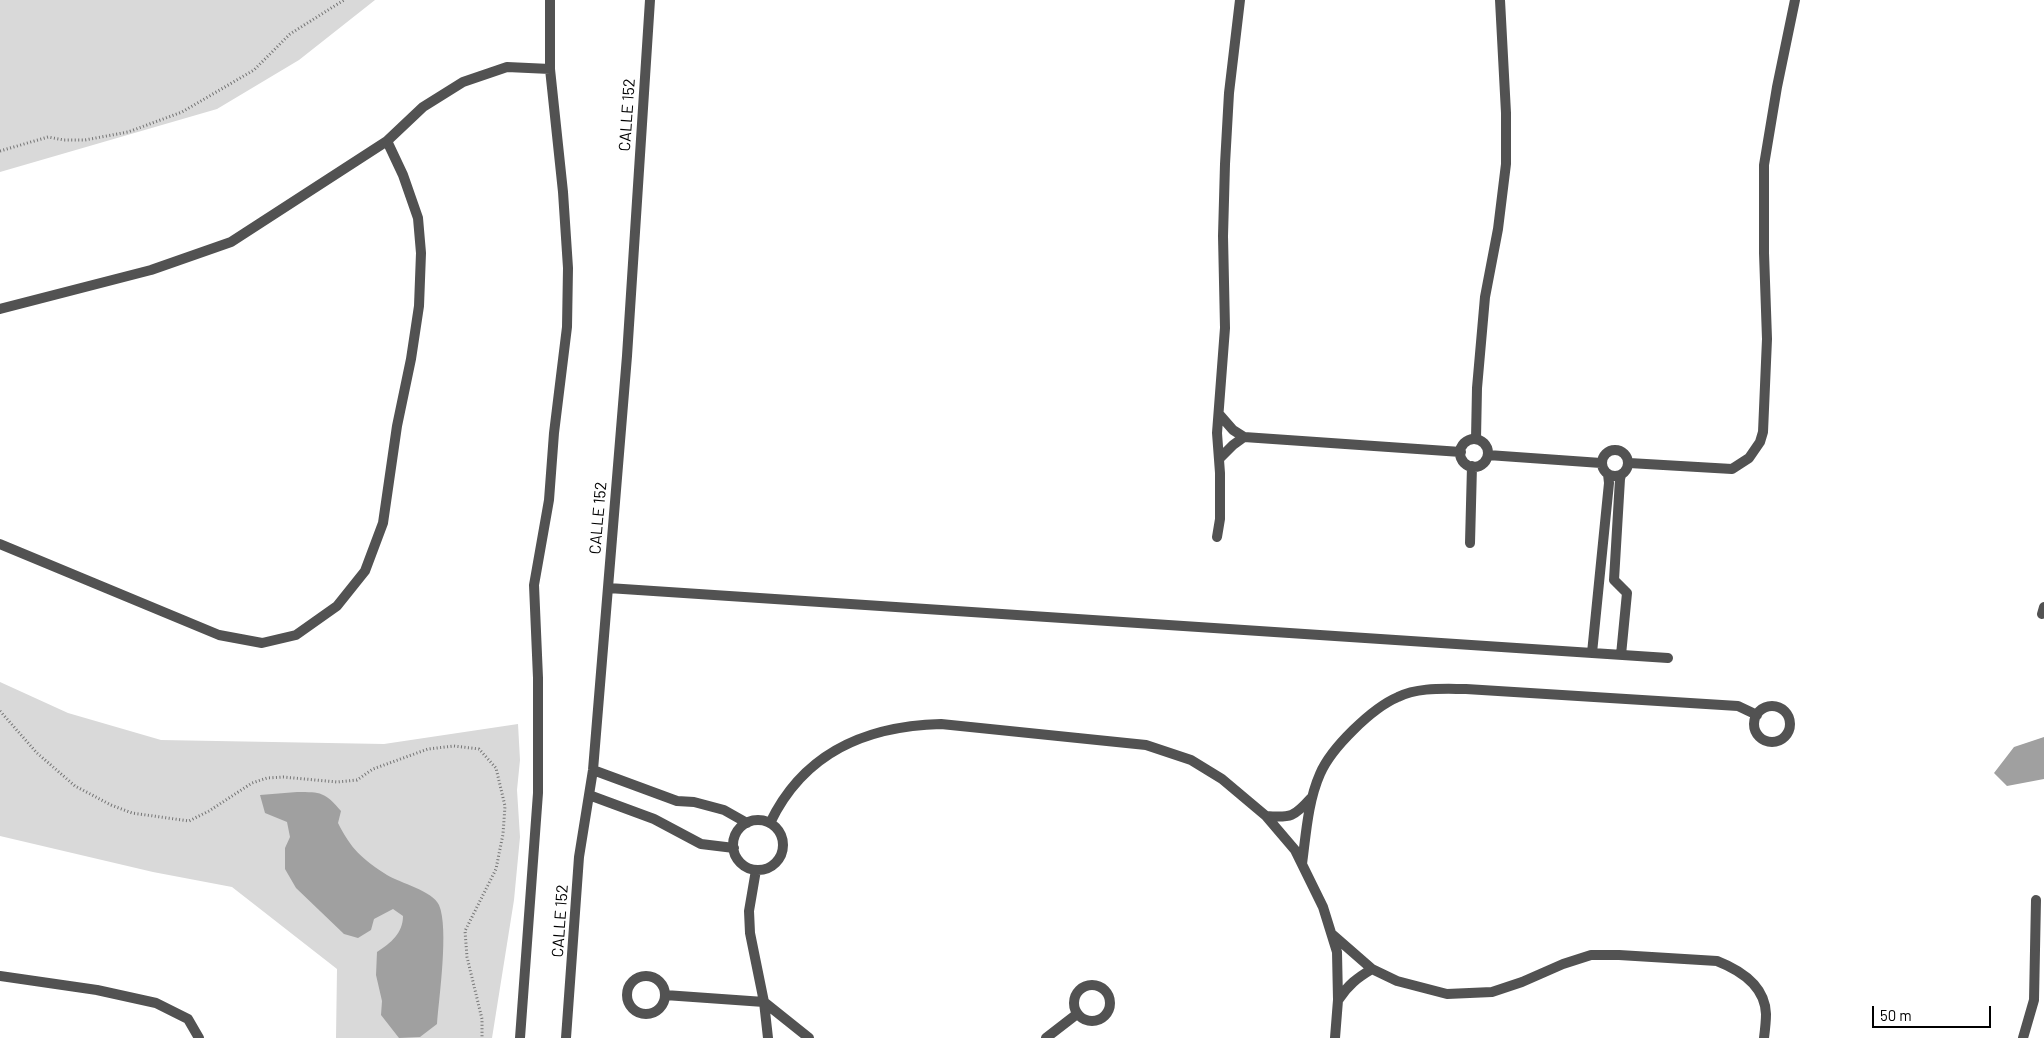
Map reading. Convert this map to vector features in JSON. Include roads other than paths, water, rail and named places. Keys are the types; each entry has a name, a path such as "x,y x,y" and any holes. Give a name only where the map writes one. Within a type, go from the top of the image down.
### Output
{"street":[{"path":"520,1038 538,793 538,678 534,585 550,500 554,433 567,327 568,268 563,192 550,69 550,0"},
{"name":"CALLE 152","path":"566,1038 580,857 593,770 627,356 650,0"},
{"path":"1217,537 1220,519 1220,459 1217,433 1225,328 1223,236 1225,164 1229,94 1240,0"},
{"path":"1476,439 1477,388 1485,297 1498,229 1506,164 1506,113 1500,0"},
{"path":"1628,463 1732,469 1749,458 1760,442 1763,432 1767,339 1764,253 1764,165 1777,87 1795,0"},
{"path":"0,309 151,270 231,242 387,141 423,107 464,82 507,67 550,69"},
{"path":"0,544 219,635 262,643 296,635 337,606 365,571 383,523 397,426 411,359 419,306 421,253 418,218 403,175 387,141"},
{"path":"1219,414 1232,430 1244,437 1460,452"},
{"path":"1220,459 1226,451 1244,437"},
{"path":"1476,439 1483,442 1487,448 1488,455 1485,462 1479,466 1472,466 1466,464 1460,452 1465,442 1476,439"},
{"path":"1621,475 1614,476 1608,474 1603,469 1601,462 1604,454 1611,449 1619,450 1626,455 1628,463 1620,479 1614,580 1627,593 1621,655"},
{"path":"1488,455 1601,462"},
{"path":"1470,543 1472,466"},
{"path":"1592,653 1609,483 1608,474"},
{"path":"608,588 1668,658"},
{"path":"1302,864 1310,811 1320,773 1340,745 1365,719 1398,696 1431,689 1466,689 1738,706 1756,715"},
{"path":"770,823 777,808 793,785 810,767 858,738 911,724 941,724 1146,745 1191,760 1222,779 1266,816 1295,850 1323,907 1337,952 1338,1000 1335,1038"},
{"path":"593,770 677,802 694,802 724,810 747,823"},
{"path":"589,795 654,819 701,844 734,848"},
{"path":"1266,816 1288,818 1297,813 1314,796"},
{"path":"755,820 770,823 782,837 782,853 772,866 756,870 741,862 734,848 736,833 747,823 755,820"},
{"path":"756,870 749,911 750,933 764,1002 768,1038"},
{"path":"2023,1038 2034,1000 2036,900"},
{"path":"1332,934 1372,970 1397,981 1447,994 1492,992 1591,955 1717,961 1731,966 1746,976 1760,994 1766,1012 1764,1038"},
{"path":"1338,1000 1347,987 1372,970"},
{"path":"0,976 97,990 156,1004 188,1019 199,1038"},
{"path":"664,995 764,1002 809,1038"},
{"path":"1046,1038 1077,1014"}]}
